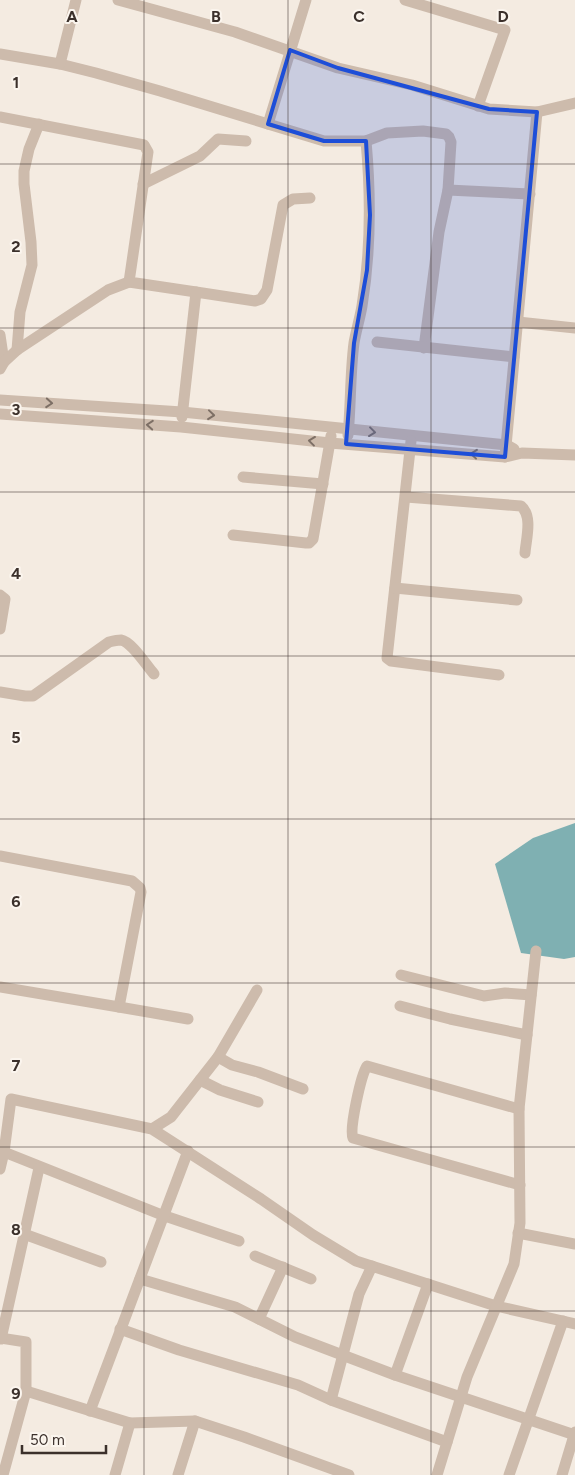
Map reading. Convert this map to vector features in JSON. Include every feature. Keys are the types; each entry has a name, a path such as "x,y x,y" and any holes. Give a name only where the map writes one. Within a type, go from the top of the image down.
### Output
{"street":[{"path":"60,64 76,0"},
{"path":"118,0 155,5 338,68 412,85 489,109 537,112 575,103"},
{"path":"268,124 306,0"},
{"path":"405,0 505,30 478,106"},
{"path":"0,54 60,64 160,91 324,141 366,141 387,133 423,130 449,136 451,142 448,190 439,232 424,348"},
{"path":"505,457 537,112"},
{"path":"0,117 144,145 148,152 129,282"},
{"path":"17,350 20,312 32,260 24,171 29,149 39,124"},
{"path":"143,184 200,156 218,139 246,141"},
{"path":"346,444 354,343 362,307 367,260 369,176 366,141"},
{"path":"448,190 530,194"},
{"path":"2,365 17,350 108,290 129,282 255,301 261,299 267,290 283,205 293,199 310,198"},
{"path":"181,427 196,292"},
{"path":"518,322 575,328"},
{"path":"0,335 2,365"},
{"path":"377,342 514,357"},
{"path":"0,400 182,412 331,427 507,445 522,453"},
{"path":"0,414 181,427 330,443 505,457 522,453 575,455"},
{"path":"234,535 310,542 313,539 330,443 331,427"},
{"path":"412,436 387,656 389,660 499,675"},
{"path":"244,478 323,484"},
{"path":"406,497 521,506 526,510 528,516 525,553"},
{"path":"395,588 517,600"},
{"path":"0,595 5,599 0,629"},
{"path":"0,692 34,696 109,642 116,640 128,643 154,674"},
{"path":"0,856 132,881 140,888 140,897 119,1008"},
{"path":"437,1475 467,1377 514,1264 518,1232 520,1185 519,1109 536,951"},
{"path":"401,975 484,996 504,993 531,995"},
{"path":"0,987 188,1019"},
{"path":"152,1129 171,1117 218,1057 257,990"},
{"path":"400,1006 450,1019 527,1034"},
{"path":"218,1057 232,1065 258,1072 303,1089"},
{"path":"519,1109 367,1066 356,1104 351,1133 354,1138 520,1185"},
{"path":"200,1080 220,1090 258,1102"},
{"path":"0,1170 12,1099 152,1129 313,1235 356,1261 496,1306 575,1324"},
{"path":"90,1411 162,1215 188,1151"},
{"path":"2,1152 162,1215 239,1241"},
{"path":"3,1475 3,1461 26,1391 26,1342 1,1339 39,1168"},
{"path":"518,1232 575,1244"},
{"path":"24,1234 101,1262"},
{"path":"255,1256 311,1279"},
{"path":"331,1400 344,1356 358,1294 372,1266"},
{"path":"259,1319 283,1267"},
{"path":"140,1279 235,1308 295,1337 395,1376 575,1434 562,1475"},
{"path":"395,1376 428,1284"},
{"path":"510,1475 563,1322"},
{"path":"120,1329 179,1350 298,1385 331,1400 447,1442"},
{"path":"26,1391 130,1423 195,1422 244,1437 323,1470 350,1475"},
{"path":"178,1475 195,1422"},
{"path":"115,1475 130,1423"}],"highlighted area":[{"path":"290,50 338,68 489,109 537,112 505,457 346,444 354,343 367,270 370,215 366,141 324,141 268,124"}],"water":[{"path":"575,823 575,957 564,959 521,953 495,864 533,838"}]}
